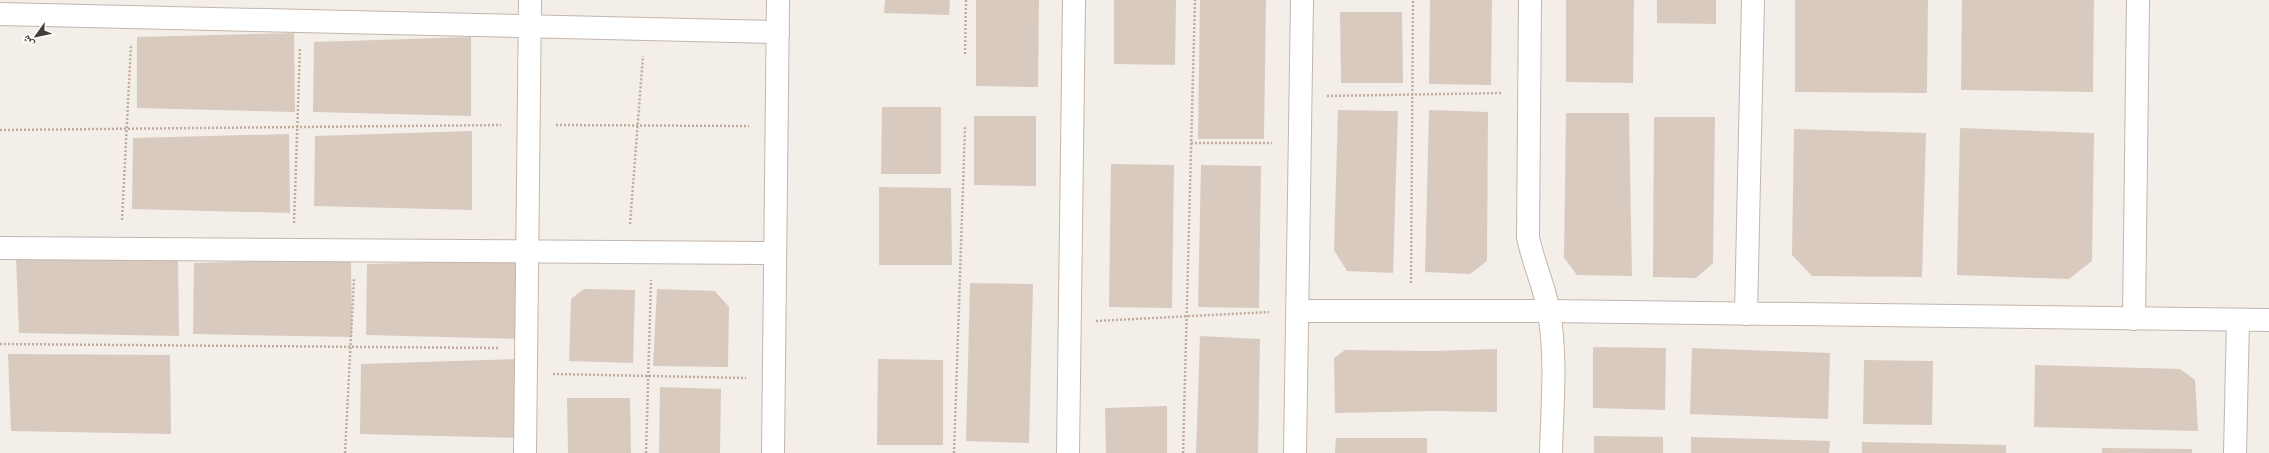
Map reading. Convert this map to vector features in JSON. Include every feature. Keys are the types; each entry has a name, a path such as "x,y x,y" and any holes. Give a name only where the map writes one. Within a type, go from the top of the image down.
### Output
{"street":[{"path":"525,453 530,0"},
{"path":"773,453 778,0"},
{"path":"1068,453 1074,0"},
{"path":"1295,453 1302,0"},
{"path":"1530,0 1528,237 1532,257 1549,312 1553,353 1551,453"},
{"path":"1746,314 1753,0"},
{"path":"2134,318 2138,0"},
{"path":"0,14 778,32"},
{"path":"0,248 775,253"},
{"path":"1298,311 1549,312 2269,320"},
{"path":"2235,453 2238,320"}],"path":[{"path":"965,54 966,0"},
{"path":"1183,453 1195,0"},
{"path":"1411,311 1413,0"},
{"path":"120,249 133,17"},
{"path":"293,250 301,21"},
{"path":"1301,97 1529,92"},
{"path":"0,130 298,126 776,126"},
{"path":"954,453 965,127"},
{"path":"1191,143 1300,143"},
{"path":"345,453 356,250"},
{"path":"1070,322 1298,311"},
{"path":"0,344 527,348"},
{"path":"526,374 774,378"}],"building":[{"path":"885,0 950,0 949,15 884,13"},
{"path":"976,0 1039,0 1038,87 976,86"},
{"path":"1114,0 1176,0 1175,65 1114,64"},
{"path":"1200,0 1266,0 1264,139 1198,139"},
{"path":"1430,0 1492,0 1491,85 1429,84"},
{"path":"1566,0 1634,0 1633,83 1566,82"},
{"path":"1657,0 1716,0 1716,24 1657,23"},
{"path":"1795,0 1928,0 1927,93 1795,92"},
{"path":"1962,0 2094,0 2093,92 1961,90"},
{"path":"1340,12 1402,12 1403,83 1341,83"},
{"path":"294,33 295,112 137,108 137,37"},
{"path":"471,37 471,116 313,112 314,42"},
{"path":"882,107 941,107 941,174 881,174"},
{"path":"1338,110 1398,111 1393,273 1347,271 1334,250"},
{"path":"1429,110 1488,112 1487,261 1470,274 1425,272"},
{"path":"1566,113 1629,113 1632,276 1577,275 1564,258"},
{"path":"974,116 1036,116 1036,186 974,185"},
{"path":"1654,117 1715,117 1713,263 1696,278 1653,277"},
{"path":"1960,128 2094,133 2092,261 2069,279 1957,275"},
{"path":"1794,129 1926,133 1922,277 1812,276 1792,255"},
{"path":"472,131 472,210 314,206 315,136"},
{"path":"289,134 290,213 132,209 133,138"},
{"path":"1111,164 1174,165 1172,308 1109,307"},
{"path":"1201,165 1261,166 1259,308 1198,307"},
{"path":"879,187 951,188 952,265 879,265"},
{"path":"16,256 178,257 179,336 19,333"},
{"path":"351,259 352,337 193,334 194,263"},
{"path":"523,260 524,339 366,335 367,264"},
{"path":"970,283 1033,284 1029,443 966,441"},
{"path":"584,289 635,290 633,363 569,361 571,299"},
{"path":"657,289 715,291 729,307 728,367 653,366"},
{"path":"1200,336 1260,339 1258,453 1196,453"},
{"path":"1593,347 1666,348 1665,410 1593,408"},
{"path":"1692,348 1830,353 1828,419 1690,414"},
{"path":"1497,349 1497,412 1435,411 1335,413 1334,358 1345,350 1433,351"},
{"path":"8,354 170,355 171,434 11,431"},
{"path":"518,359 518,438 360,434 361,364"},
{"path":"878,359 943,360 943,445 877,445"},
{"path":"1864,360 1933,361 1932,425 1863,424"},
{"path":"2035,365 2180,369 2195,380 2198,431 2034,427"},
{"path":"660,387 721,389 720,453 659,453"},
{"path":"567,398 630,398 631,453 568,453"},
{"path":"1167,406 1167,453 1106,453 1105,408"},
{"path":"1594,436 1663,437 1663,453 1594,453"},
{"path":"1691,437 1830,441 1829,453 1691,453"},
{"path":"1336,438 1427,438 1427,453 1335,453"},
{"path":"1862,442 2006,445 2006,453 1862,453"},
{"path":"2102,448 2192,449 2192,453 2102,453"}]}
